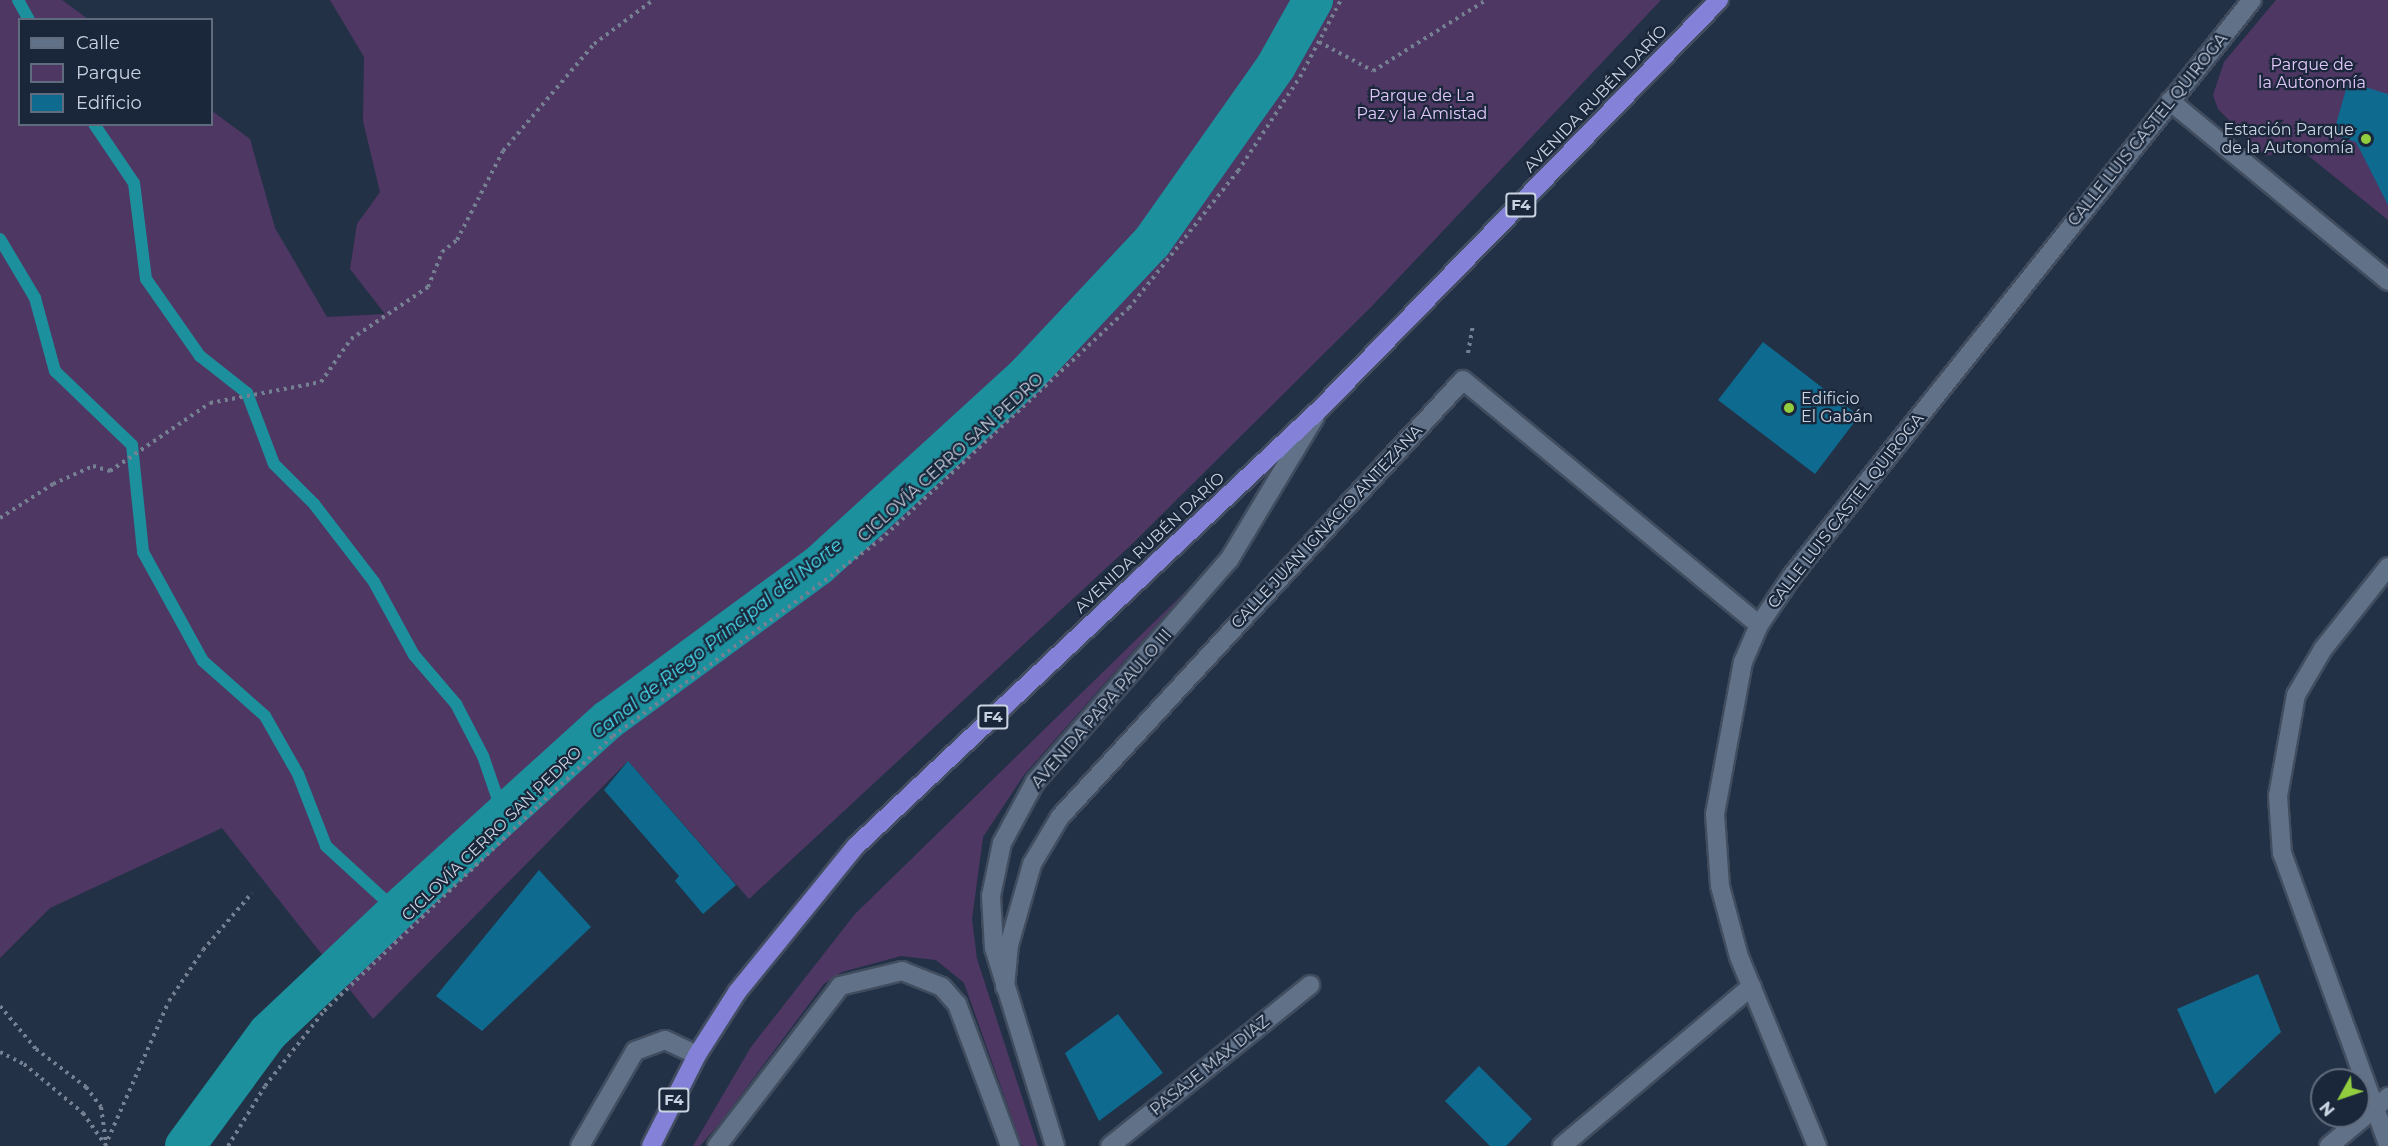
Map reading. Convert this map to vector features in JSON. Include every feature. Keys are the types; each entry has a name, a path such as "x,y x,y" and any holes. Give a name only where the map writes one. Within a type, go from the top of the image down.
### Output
{"highway":[{"name":"AVENIDA RUBÉN DARÍO","path":"651,1146 697,1055 782,932 856,846 1321,408 1719,0"}],"street":[{"name":"CALLE LUIS CASTEL QUIROGA","path":"1817,1146 1752,986 1720,886 1715,814 1733,701 1759,625 1792,576 2252,0"},
{"path":"2170,101 2388,281"},
{"name":"CALLE JUAN IGNACIO ANTEZANA","path":"1005,995 1009,945 1032,864 1060,817 1462,380 1759,625"},
{"name":"AVENIDA PAPA PAULO III","path":"1055,1146 1005,995 994,948 991,896 1002,843 1030,792 1229,560 1321,408"},
{"path":"2388,567 2323,649 2296,695 2278,796 2282,852 2381,1102 2388,1145"},
{"path":"717,1146 840,986 902,971 942,987 957,1004 1010,1146"},
{"name":"PASAJE MAX DIAZ","path":"1110,1146 1310,985"},
{"path":"1562,1146 1752,986"},
{"path":"580,1146 635,1051 664,1040 697,1055"},
{"path":"2329,1146 2381,1102"}],"path":[{"path":"0,518 53,484 93,466 110,471 210,403 321,382 351,339 428,287 442,252 457,240 503,151 594,44 653,0"},
{"name":"CICLOVÍA CERRO SAN PEDRO","path":"228,1146 264,1086 324,1011 613,736 880,540 1129,308 1238,171 1319,42 1341,0"},
{"path":"1319,42 1373,71 1486,0"},
{"path":"106,1145 169,1002 203,950 252,893"},
{"path":"0,1006 36,1049 91,1094 101,1107 106,1145"},
{"path":"0,1052 24,1064 83,1113 106,1145"}],"green space":[{"name":"Parque de La Paz y la Amistad","path":"0,0 62,0 87,18 18,18 18,126 213,126 213,112 250,139 275,228 327,317 385,314 350,269 357,224 380,192 363,121 364,57 330,0 1661,0 1372,306 1131,545 749,899 628,761 373,1019 222,828 50,908 0,958"},
{"name":"Parque de la Autonomía","path":"2276,0 2388,0 2388,220 2300,149 2265,156 2218,109 2213,95 2224,62"},
{"path":"1186,591 1024,775 983,837 972,919 977,959 1038,1146 1022,1146 964,983 936,960 901,956 842,972 824,984 720,1123 700,1146 693,1146 751,1047 855,914"}],"building":[{"name":"Estación Parque de la Autonomía","path":"2348,82 2388,94 2388,205 2356,142 2333,135"},
{"name":"Edificio El Gabán","path":"1763,342 1859,416 1815,474 1718,400"},
{"path":"628,761 736,885 703,914 675,881 679,876 604,790"},
{"path":"539,870 591,927 482,1031 436,996"},
{"path":"2258,974 2281,1032 2215,1094 2177,1009"},
{"path":"1118,1014 1163,1073 1099,1121 1065,1053"},
{"path":"1479,1066 1532,1119 1506,1146 1490,1146 1445,1101"}],"waterway":[{"path":"18,0 28,18"},
{"name":"Canal de Riego Principal del Norte","path":"185,1146 268,1033 397,911 608,720 818,566 1026,376 1152,242 1276,66 1313,0"},
{"path":"95,126 134,183 146,279 200,356 247,393 274,464 314,504 374,582 414,655 456,704 483,756 503,814"},
{"path":"0,239 35,298 55,371 132,445 143,552 203,661 265,716 298,774 326,846 397,911"}],"place":[{"name":"Estación Parque de la Autonomía","path":"2366,139"},
{"name":"Edificio El Gabán","path":"1789,408"}]}
